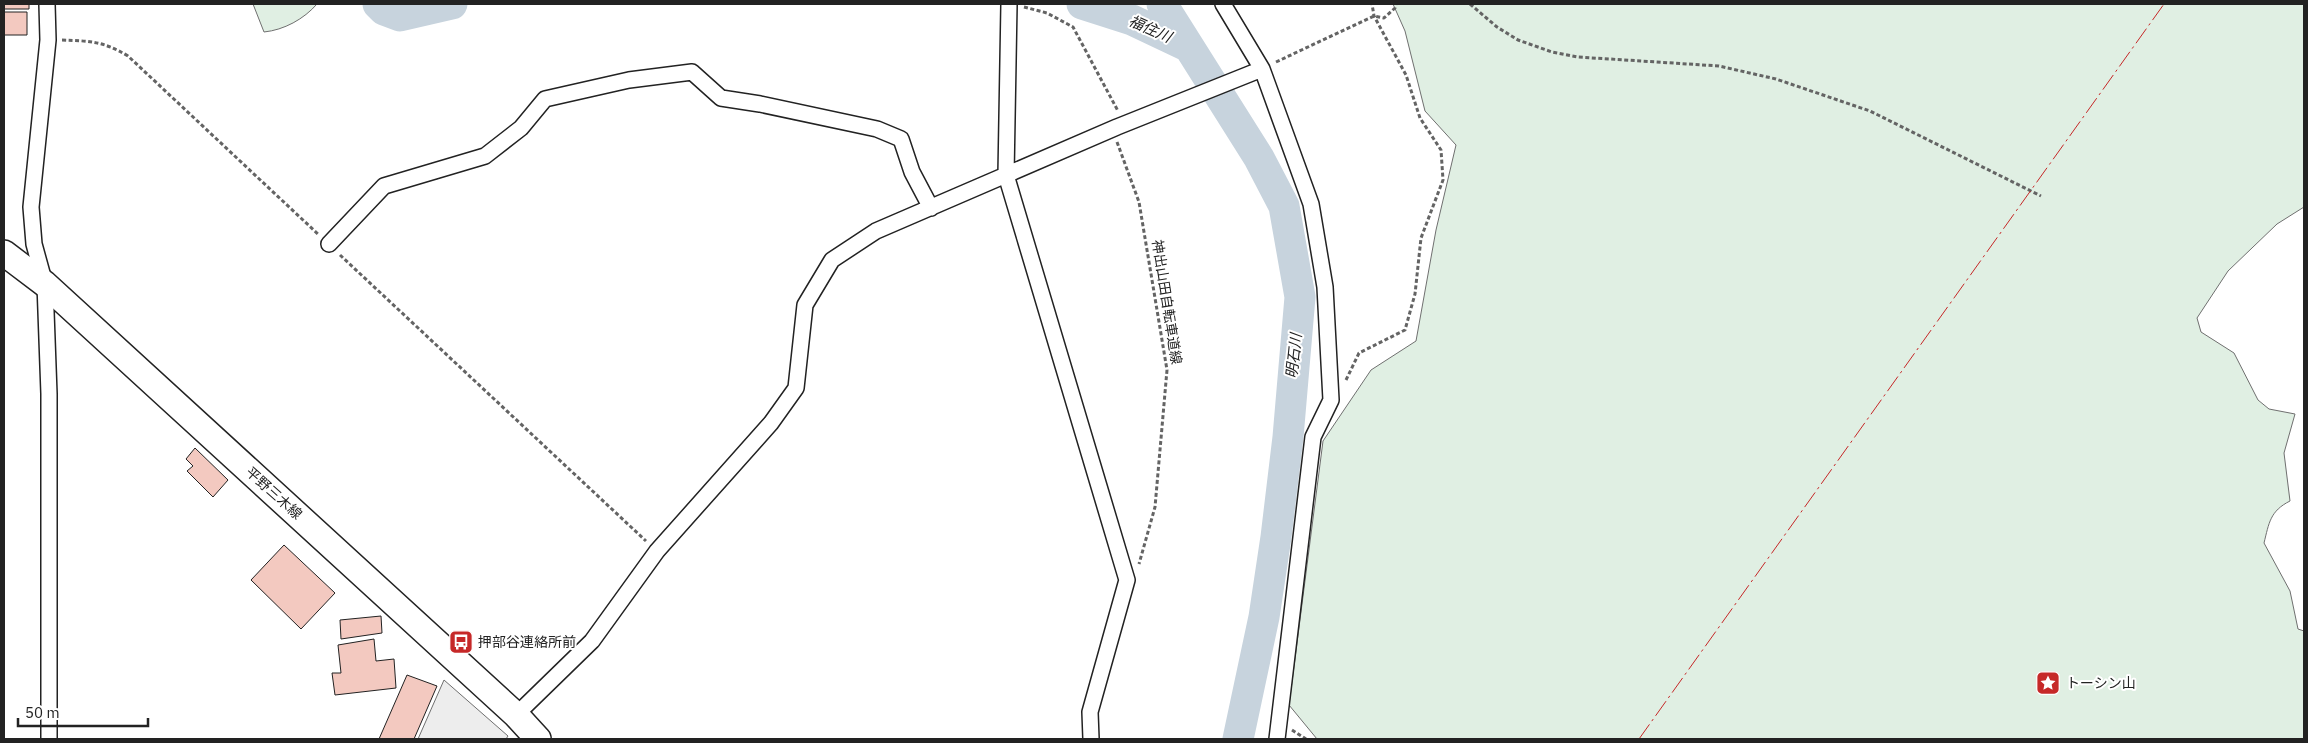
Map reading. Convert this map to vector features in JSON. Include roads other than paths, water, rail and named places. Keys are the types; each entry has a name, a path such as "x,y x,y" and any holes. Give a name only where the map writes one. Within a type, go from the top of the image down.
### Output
{"main road":[{"name":"平野三木線","path":"4,253 45,284 516,715 538,739"}],"street":[{"path":"46,4 48,40 31,207 34,244 45,284 49,394 49,739"},
{"path":"1008,4 1006,175 1127,580 1090,712 1091,739"},
{"path":"1223,4 1262,68 1311,204 1325,287 1331,400 1313,437 1277,739"},
{"path":"516,715 592,642 657,551 771,423 796,388 805,305 832,260 876,231 1117,127 1262,68"},
{"path":"328,244 384,186 485,156 521,128 545,99 628,80 692,72 721,98 760,104 878,129 901,139 912,172 931,208"}],"waterway":[{"name":"福住川","path":"378,4 384,10 400,16 452,4"},
{"name":"福住川","path":"1082,4 1132,20 1189,47"},
{"name":"明石川","path":"1162,4 1259,158 1284,206 1300,297 1288,437 1276,537 1264,617 1238,739"}],"place":[{"name":"押部谷連絡所前","path":"461,642"},
{"name":"トーシン山","path":"2048,683"}]}
